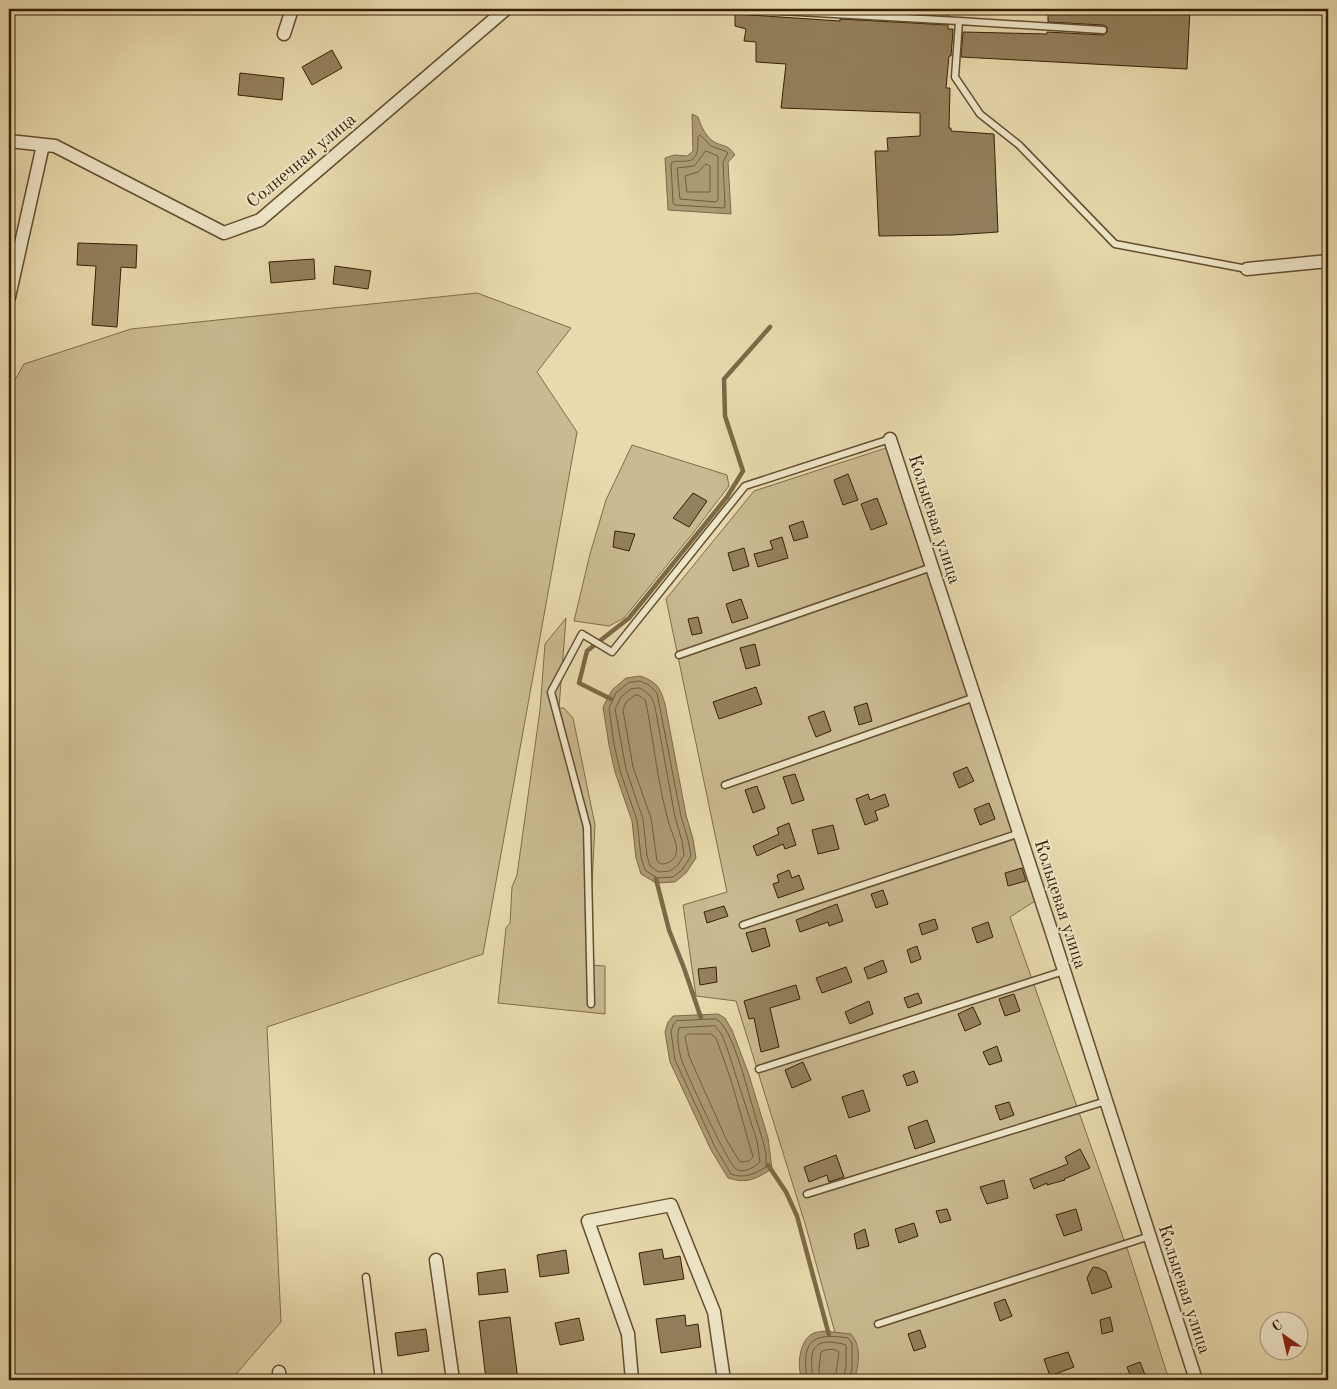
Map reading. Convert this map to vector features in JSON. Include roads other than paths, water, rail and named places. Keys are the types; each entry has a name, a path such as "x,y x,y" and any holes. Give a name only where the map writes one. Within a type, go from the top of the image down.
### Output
{"street":[{"path":"284,34 292,9"},
{"name":"Солнечная улица","path":"9,141 55,146 224,233 260,220 506,9"},
{"path":"9,297 43,145"},
{"path":"1247,269 1328,261"},
{"name":"Кольцевая улица","path":"890,439 1150,1236 1193,1379"},
{"path":"632,1380 628,1334 588,1221 671,1206 714,1312 724,1380"},
{"path":"436,1260 453,1380"}],"lane":[{"path":"743,9 1103,30"},
{"path":"959,21 955,78 980,114 1019,145 1115,244 1247,269"},
{"path":"591,1004 587,827 551,692 582,634 612,652 745,486 890,439"},
{"path":"679,655 932,567"},
{"path":"725,785 975,696"},
{"path":"743,925 1020,833"},
{"path":"760,1069 1064,971"},
{"path":"807,1194 1106,1101"},
{"path":"878,1324 1150,1236"},
{"path":"366,1277 379,1380"}],"water":[{"path":"692,114 698,117 702,128 709,138 729,148 735,155 728,162 731,214 668,210 665,158 674,155 687,156 693,151"},
{"path":"640,676 657,686 665,704 686,815 693,839 696,858 686,873 675,882 656,883 641,874 636,858 632,821 615,772 609,745 603,707 612,690 626,678"},
{"path":"718,1014 725,1018 732,1030 749,1075 768,1138 772,1169 751,1180 741,1181 728,1178 711,1150 670,1062 665,1032 668,1022 673,1016"},
{"path":"824,1331 851,1334 857,1345 859,1356 854,1380 803,1380 799,1362 804,1343 812,1334"}],"waterway":[{"path":"611,699 579,683 587,651 629,618 727,497 743,471 725,416 724,379 770,327"},
{"path":"656,879 669,930 701,1018"},
{"path":"768,1165 786,1192 797,1216 829,1335"}]}
